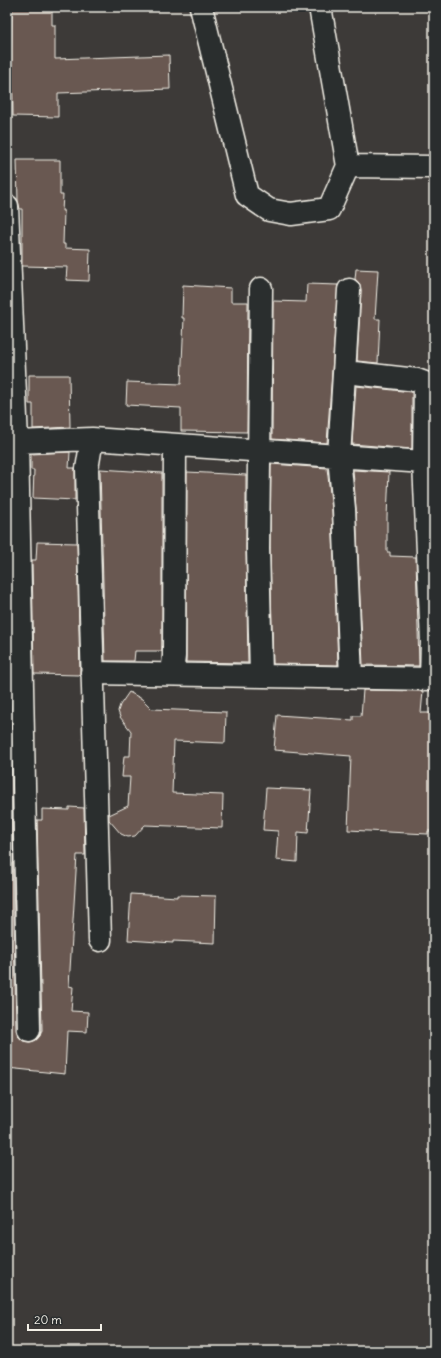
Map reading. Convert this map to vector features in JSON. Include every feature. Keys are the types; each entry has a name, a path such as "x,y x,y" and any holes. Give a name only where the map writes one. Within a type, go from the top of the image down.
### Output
{"street":[{"path":"201,7 247,195 269,210 290,214 329,209 348,166 320,7"},
{"path":"348,166 434,167"},
{"path":"7,206 17,442 16,743 29,1030"},
{"path":"261,289 258,548 261,676"},
{"path":"349,290 339,457 344,509 351,677"},
{"path":"92,673 431,679 432,642 424,462 425,383 417,380 345,372"},
{"path":"17,442 92,439 424,462"},
{"path":"92,439 87,469 100,940"},
{"path":"172,674 174,656 175,445"}],"building":[{"path":"12,7 52,7 52,25 55,25 55,59 169,55 170,89 58,93 58,117 13,116 12,66 10,66"},
{"path":"17,160 60,160 60,195 63,195 62,211 64,211 63,244 65,244 65,248 90,249 89,281 66,280 67,267 22,266 22,209 20,209 18,201"},
{"path":"356,269 378,270 375,319 380,319 378,363 357,361 361,291 360,284 355,279"},
{"path":"307,284 338,285 327,443 272,439 273,301 306,302"},
{"path":"183,285 231,288 231,302 248,302 247,432 181,431 181,408 126,405 127,382 181,384 184,318 182,318"},
{"path":"29,375 69,375 70,427 33,429 33,404 29,404"},
{"path":"356,386 412,392 412,449 352,444"},
{"path":"70,452 69,468 75,468 75,500 33,498 34,470 31,470 31,454"},
{"path":"271,464 327,468 332,510 338,665 273,664 270,548"},
{"path":"100,469 162,473 162,651 135,651 134,661 105,661"},
{"path":"353,470 389,472 387,552 390,552 390,556 416,557 419,666 363,665"},
{"path":"187,472 246,475 248,663 186,662"},
{"path":"37,542 77,543 80,675 34,674 32,560 36,560"},
{"path":"7,565 9,673 7,673"},
{"path":"363,690 423,691 421,713 434,713 434,831 428,831 428,834 348,830 351,756 274,750 277,715 353,720 353,716 361,716"},
{"path":"129,692 142,699 152,709 226,712 225,743 174,741 172,793 223,795 222,828 145,825 135,836 128,837 121,834 109,820 109,815 128,806 130,777 122,777 124,756 130,756 131,731 120,717 118,711 120,705"},
{"path":"266,788 311,790 308,833 298,832 297,862 276,860 278,831 263,830"},
{"path":"69,807 84,808 85,855 77,855 69,986 73,987 71,1011 88,1012 87,1032 67,1031 65,1074 7,1068 7,819 12,819 16,1030 18,1036 23,1041 30,1042 36,1040 40,1036 42,1030 37,820 42,820 42,809 69,810"},
{"path":"131,894 177,897 177,895 216,896 215,943 173,941 173,943 128,940"}]}
